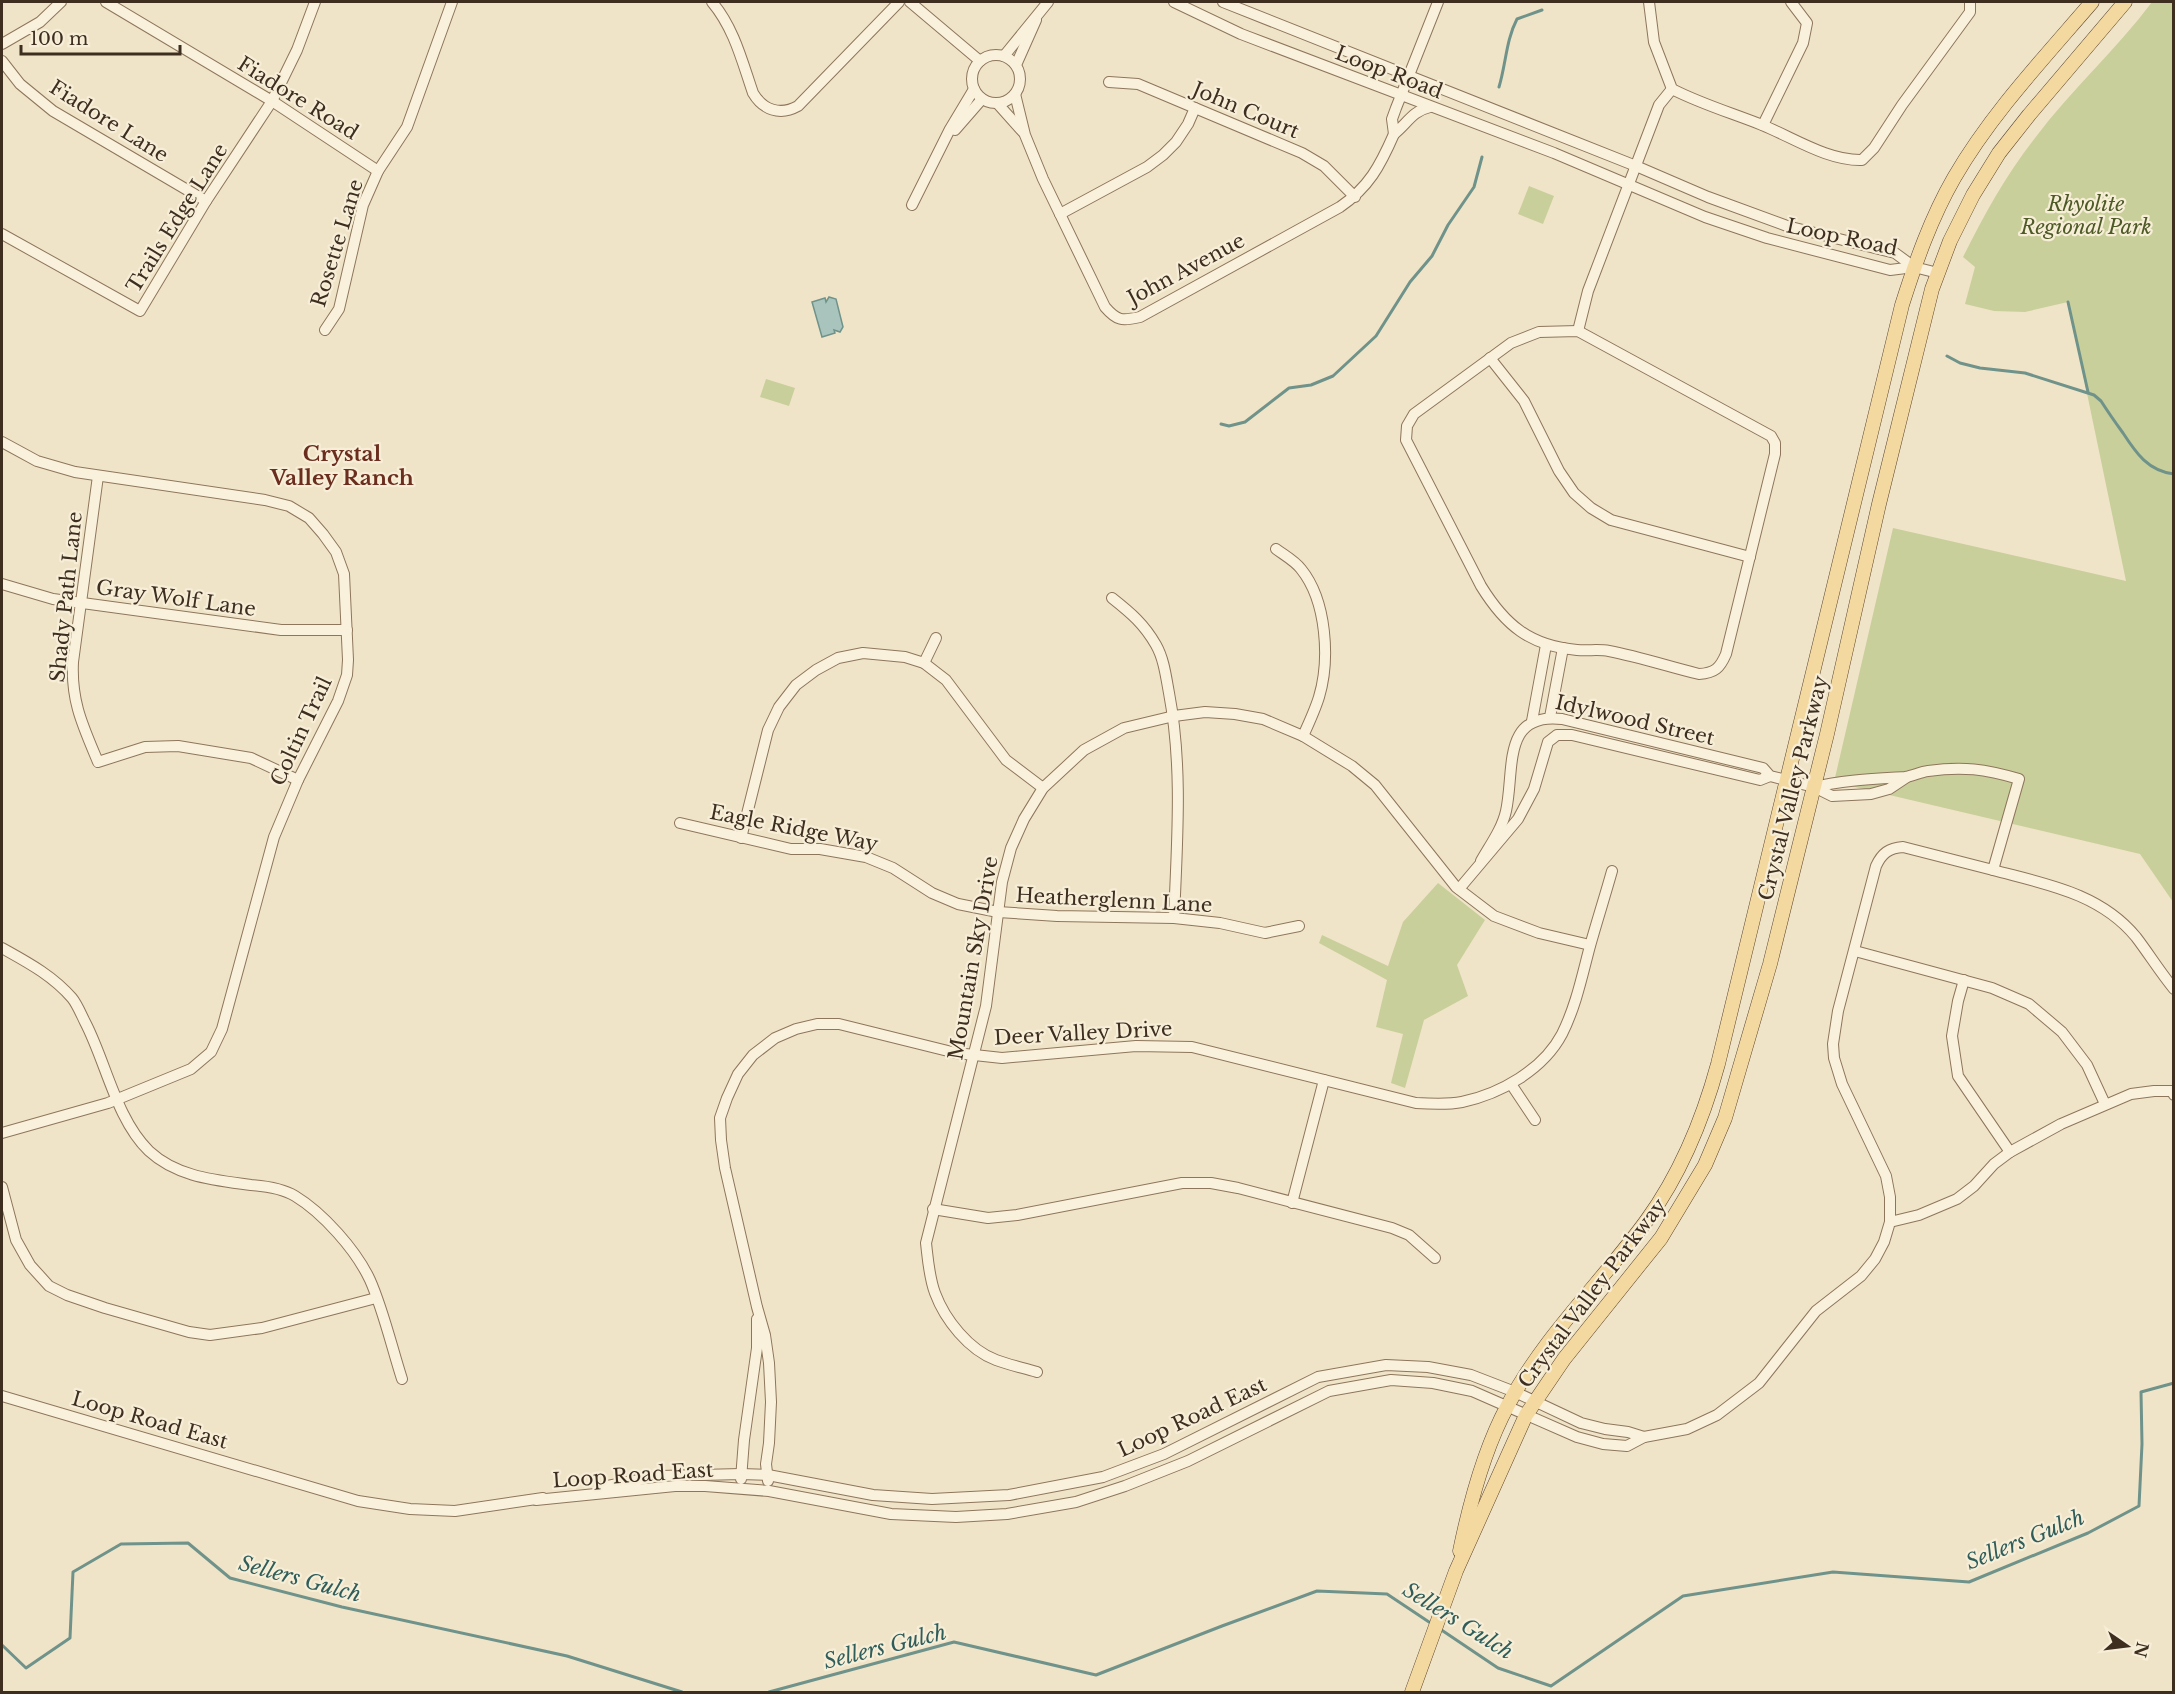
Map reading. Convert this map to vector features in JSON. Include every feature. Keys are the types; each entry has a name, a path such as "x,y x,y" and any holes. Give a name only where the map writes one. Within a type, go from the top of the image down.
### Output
{"main road":[{"name":"Crystal Valley Parkway","path":"1456,1571 1474,1496 1507,1406 1544,1349 1648,1219 1664,1195 1691,1144 1712,1089 1902,305 1914,267 1940,205 1968,155 2000,112 2092,2"},
{"name":"Crystal Valley Parkway","path":"1412,1692 1456,1571 1526,1415 1564,1359 1661,1238 1693,1187 1716,1142 1770,964 1814,787 1879,504 1938,273 1959,223 1990,166 2124,2"}],"street":[{"path":"2,44 40,22 61,2"},
{"name":"Fiadore Road","path":"106,2 272,101 378,171"},
{"name":"Trails Edge Lane","path":"2,234 140,311 206,201 272,101 297,50 315,2"},
{"name":"Rosette Lane","path":"325,330 339,309 363,204 378,171 407,127 452,2"},
{"path":"717,3 731,31 757,100 769,109 784,111 798,106 898,2"},
{"path":"910,2 980,61"},
{"path":"1004,56 1048,2"},
{"name":"Loop Road","path":"1174,2 1241,34 1554,153 1705,217 1767,238 1890,270 1914,267"},
{"name":"Loop Road","path":"1223,2 1636,166 1708,197 1786,226 1895,253 1914,267"},
{"name":"John Avenue","path":"1015,94 1025,135 1105,307 1113,317 1125,321 1140,317 1340,207 1372,179 1394,134 1392,119 1438,2"},
{"path":"1649,2 1654,42 1672,88 1693,100 1763,125 1845,161 1862,160 1874,148 1902,105 1970,12 1970,2"},
{"path":"1763,125 1803,43 1807,23 1791,2"},
{"path":"1016,65 1038,14"},
{"path":"912,205 941,146 974,89 973,74 980,61 996,55 1004,56 1016,65 1020,76 1015,94 1004,102 997,103 982,99 974,89"},
{"name":"Fiadore Lane","path":"2,61 20,84 53,111 206,201"},
{"name":"John Court","path":"1110,82 1138,84 1315,160 1337,177 1354,197"},
{"path":"1578,331 1588,291 1659,105 1672,88"},
{"path":"941,146 982,99"},
{"name":"John Avenue","path":"997,103 1025,135"},
{"name":"John Avenue","path":"1394,134 1405,126 1412,114 1430,107"},
{"path":"1060,214 1147,167 1163,155 1176,142 1195,108"},
{"path":"1914,267 1938,273"},
{"path":"1578,331 1771,436 1775,443 1775,454 1726,654 1721,666 1712,673 1699,674 1608,651 1546,645 1510,624 1481,586 1406,440 1407,426 1414,414 1511,343 1539,332 1578,331"},
{"path":"1490,358 1524,401 1559,471 1574,493 1591,508 1619,522 1750,557"},
{"name":"Coltin Trail","path":"2,442 37,461 75,472 265,500 289,506 309,518 336,552 344,574 348,660 343,688 298,780 274,837 222,1029 211,1052 191,1069 117,1100 2,1133"},
{"name":"Shady Path Lane","path":"98,476 73,662 73,696 98,762 145,747 178,746 251,758 298,780"},
{"path":"1276,549 1301,569 1317,599 1325,632 1326,663 1319,697 1303,736"},
{"name":"Gray Wolf Lane","path":"2,584 53,599 281,630 347,630"},
{"path":"1112,598 1139,619 1157,646 1164,666 1174,716 1179,787 1174,918"},
{"path":"924,663 936,638"},
{"path":"1532,721 1546,645"},
{"path":"1550,717 1563,648"},
{"path":"741,838 768,730 779,707 796,685 816,670 838,658 863,653 887,654 924,663 946,680 1006,760 1043,788"},
{"name":"Mountain Sky Drive","path":"1037,1372 996,1360 983,1353 961,1335 935,1294 926,1243 986,1006 1002,882 1011,848 1024,819 1043,788 1084,750 1124,728 1174,716 1205,712 1263,719 1303,736 1352,766 1375,785 1458,889 1494,916 1539,933 1590,945"},
{"name":"Idylwood Street","path":"1481,861 1502,823 1516,742 1520,733 1532,721 1550,717 1562,718 1763,768 1770,776"},
{"name":"Idylwood Street","path":"1458,889 1518,819 1534,789 1548,742 1557,735 1572,735 1760,780 1770,776 1814,787 1832,796 1871,794 1889,789 1907,777 1925,771 1955,768 1987,770 2019,778 1993,870"},
{"name":"Eagle Ridge Way","path":"680,823 791,849 820,849 866,857 893,868 932,893 958,904 998,912"},
{"path":"2173,1090 2131,1094 2105,1104 2035,1137 2010,1152 1957,1199 1919,1215 1890,1222 1890,1197 1886,1176 1842,1084 1834,1058 1833,1044 1839,1011 1876,866 1885,852 1897,848 1912,849 2073,892 2099,904 2135,936 2174,989"},
{"name":"Deer Valley Drive","path":"757,1307 725,1168 720,1118 738,1074 753,1055 776,1038 796,1029 817,1024 839,1024 956,1053 1002,1058 1136,1046 1177,1045 1202,1049 1416,1103 1460,1102 1482,1097 1511,1084 1544,1058 1561,1036 1575,1005 1612,871"},
{"name":"Heatherglenn Lane","path":"998,912 1058,916 1174,918 1220,923 1265,933 1299,926"},
{"path":"2,948 38,968 72,999 94,1040 117,1100 133,1130 148,1150 165,1163 190,1175 269,1187 293,1194 340,1236 361,1263 370,1281 402,1379"},
{"path":"1855,951 1992,988 2029,1004 2062,1032 2087,1065 2105,1104"},
{"path":"1964,980 1952,1036 1959,1076 2010,1152"},
{"path":"1292,1203 1324,1080"},
{"path":"1511,1084 1535,1120"},
{"path":"933,1209 988,1218 1017,1215 1182,1183 1211,1183 1392,1228 1409,1235 1435,1258"},
{"path":"2,1186 16,1240 30,1265 49,1286 105,1308 189,1332 210,1335 262,1328 376,1298"},
{"name":"Loop Road East","path":"2,1395 358,1501 410,1509 455,1511 675,1486 740,1487 891,1514 956,1517 1007,1514 1076,1502 1125,1486 1188,1461 1329,1391 1391,1380 1433,1383 1472,1391 1576,1437 1603,1444 1627,1446 1644,1437 1687,1429 1717,1415 1759,1383 1816,1311 1861,1276 1875,1259 1884,1242 1890,1222"},
{"path":"740,1487 757,1348 757,1307"},
{"path":"757,1307 765,1335 769,1363 771,1402 770,1443 766,1464 768,1491"},
{"name":"Loop Road East","path":"536,1500 660,1476 741,1474 768,1475 873,1496 932,1499 1009,1495 1103,1477 1164,1454 1318,1377 1363,1368 1408,1365 1451,1370 1515,1392 1581,1423 1644,1437"}],"green space":[{"name":"Rhyolite Regional Park","path":"2152,2 2173,2 2173,902 2140,854 1834,782 1893,528 2126,581 2068,302 2025,312 1994,311 1965,304 1975,267 1963,257 1996,196 2024,152 2063,103 2124,37"},
{"path":"1529,186 1554,196 1543,224 1518,214"},
{"path":"766,379 795,388 789,406 760,397"},
{"path":"1438,883 1485,920 1457,965 1468,996 1424,1020 1405,1088 1391,1083 1403,1034 1376,1027 1387,980 1319,943 1322,935 1388,966 1403,922"}],"water":[{"path":"829,297 836,299 843,327 840,332 834,330 835,333 822,337 812,302 825,298 826,302"}],"waterway":[{"path":"1499,87 1517,19 1542,10"},
{"path":"1221,424 1229,426 1245,422 1289,388 1311,385 1333,376 1376,336 1410,282 1432,256 1448,225 1474,187 1482,157"},
{"path":"2068,302 2088,392"},
{"path":"1947,356 1960,363 1980,368 2025,373 2094,395 2101,401 2144,460 2157,469 2174,474"},
{"name":"Sellers Gulch","path":"1440,1629 1498,1668 1551,1686 1683,1596 1833,1572 1969,1582 2088,1533 2139,1506 2142,1444 2141,1392 2174,1383"},
{"name":"Sellers Gulch","path":"2,1645 26,1668 70,1638 73,1572 121,1544 188,1543 230,1578 342,1607 567,1656 682,1692"},
{"name":"Sellers Gulch","path":"769,1692 954,1642 1096,1675 1317,1591 1387,1594 1432,1624"}],"district":[{"name":"Crystal Valley Ranch","path":"342,466"}]}
